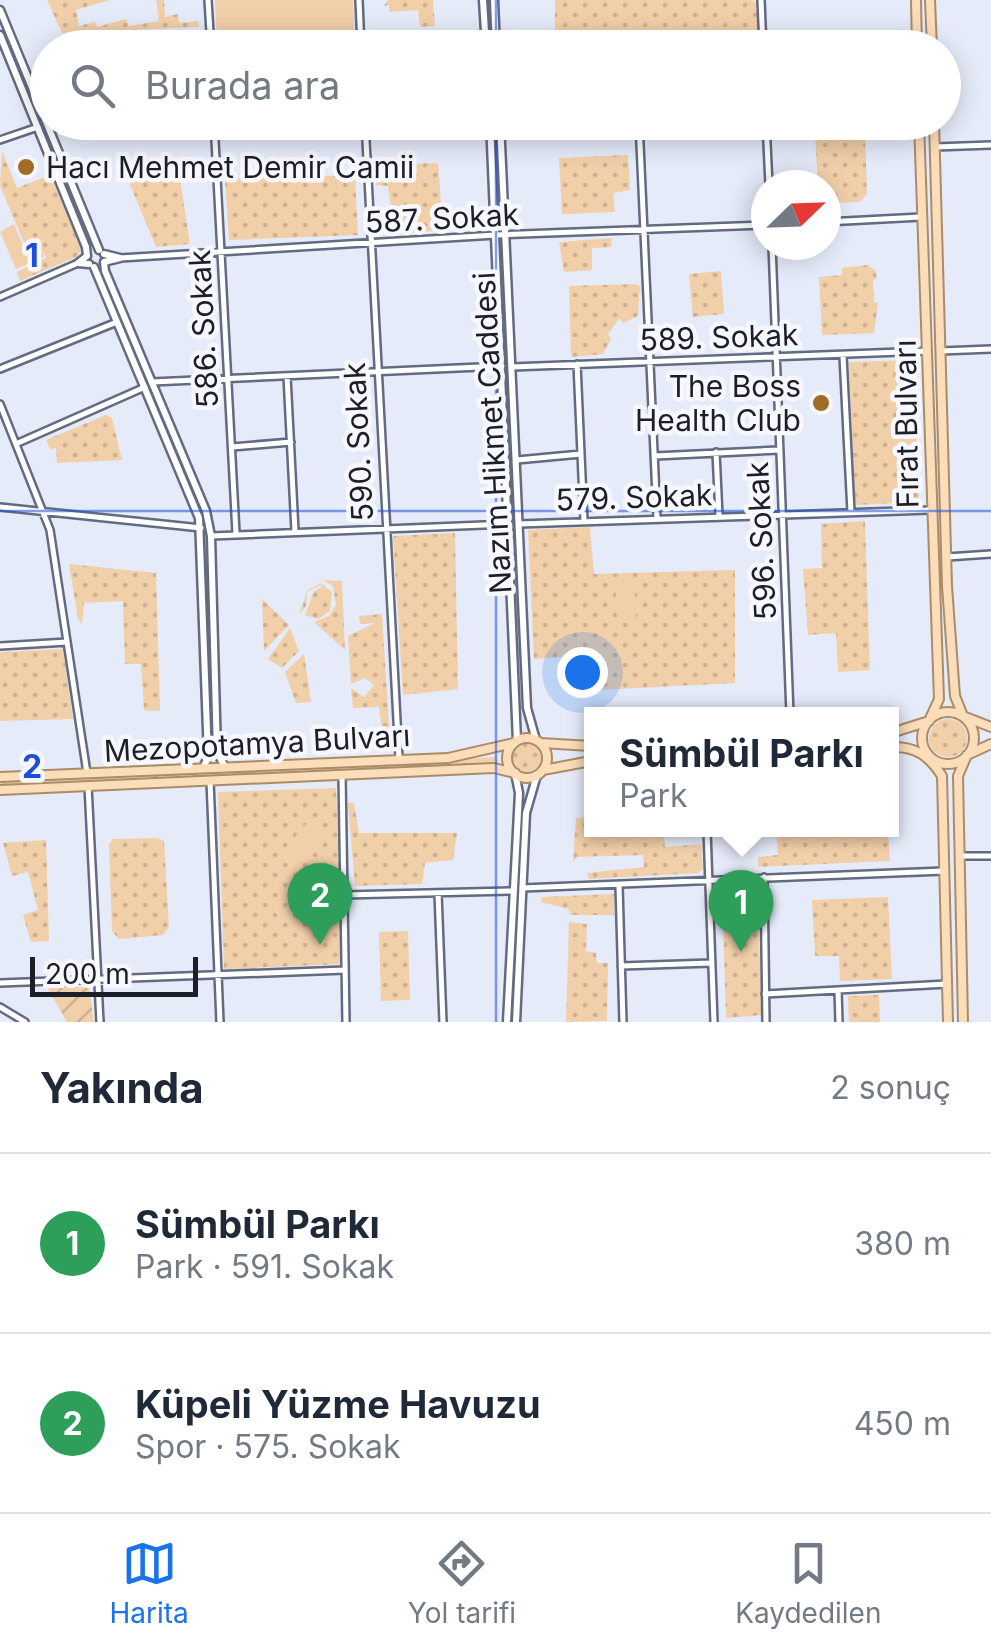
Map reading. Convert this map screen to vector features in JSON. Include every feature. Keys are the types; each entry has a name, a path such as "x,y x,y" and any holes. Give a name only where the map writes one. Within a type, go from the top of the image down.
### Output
{"main road":[{"path":"483,0 485,30"},
{"path":"494,0 495,30"},
{"path":"916,0 917,30"},
{"path":"930,0 931,30"},
{"path":"0,10 30,81"},
{"path":"0,35 30,107"},
{"path":"43,140 90,262 195,482 211,536 217,752 224,765"},
{"path":"55,140 190,490 200,528 208,757 204,766"},
{"name":"Nazım Hikmet Caddesi","path":"491,140 515,742"},
{"name":"Nazım Hikmet Caddesi","path":"501,140 527,708 538,742"},
{"name":"Fırat Bulvarı","path":"919,140 939,699 929,721"},
{"name":"Fırat Bulvarı","path":"935,140 947,557 955,696 963,716"},
{"path":"90,262 102,255"},
{"path":"78,263 102,255 120,258"},
{"path":"899,730 949,712 991,727"},
{"path":"963,716 973,731 958,776 963,1022"},
{"path":"929,721 922,736 942,776 948,1022"},
{"path":"506,1022 519,793 507,758 515,742 584,745"},
{"name":"Mezopotamya Bulvarı","path":"0,777 469,756 515,742"},
{"path":"516,1022 528,794 547,756 538,742"},
{"path":"899,746 945,764 991,744"},
{"path":"0,790 494,768 514,773 540,772 584,763"}],"street":[{"path":"208,0 209,30"},
{"path":"359,0 360,30"},
{"path":"761,0 762,30"},
{"path":"0,140 30,129"},
{"name":"586. Sokak","path":"215,140 236,533"},
{"name":"590. Sokak","path":"367,140 399,758"},
{"path":"640,140 657,518"},
{"path":"767,140 768,170"},
{"path":"935,147 991,145"},
{"path":"841,221 921,217"},
{"name":"587. Sokak","path":"120,258 496,235 751,226"},
{"name":"596. Sokak","path":"773,260 790,707"},
{"path":"0,297 78,263"},
{"path":"0,369 117,322"},
{"path":"941,352 991,349"},
{"name":"589. Sokak","path":"512,366 926,351"},
{"path":"844,356 850,512"},
{"path":"576,364 584,521"},
{"path":"18,443 149,385 228,377 502,366"},
{"path":"287,376 295,531"},
{"path":"0,404 43,510 87,773"},
{"path":"232,447 291,442"},
{"path":"654,456 779,450"},
{"path":"716,452 719,516"},
{"path":"517,460 581,454"},
{"path":"0,507 200,528"},
{"name":"579. Sokak","path":"519,524 930,510"},
{"path":"211,536 509,524"},
{"path":"947,557 991,554"},
{"path":"0,646 67,642"},
{"path":"342,775 346,1022"},
{"path":"210,781 220,1022"},
{"path":"88,786 100,1022"},
{"path":"707,837 714,1022"},
{"path":"959,856 991,856"},
{"path":"522,888 944,871"},
{"path":"764,877 766,1022"},
{"path":"619,886 623,1022"},
{"path":"344,896 513,891"},
{"path":"438,892 443,1022"},
{"path":"622,966 711,963"},
{"path":"0,983 345,970"},
{"path":"765,994 947,984"},
{"path":"838,990 838,1022"},
{"path":"0,1007 25,1022"}],"shaded area":[{"path":"47,0 110,0 76,10 79,26 95,22 97,27 126,19 129,26 159,21 156,0 164,0 165,17 178,14 179,23 198,21 199,27 130,30 61,30"},
{"path":"215,0 353,0 354,30 216,30"},
{"path":"388,0 433,0 435,26 420,27 418,10 389,12 389,5 384,6"},
{"path":"555,0 757,2 758,30 555,30"},
{"path":"815,140 865,140 867,194 860,202 841,203 841,170 817,170"},
{"path":"2,151 17,188 50,175 82,249 76,257 20,281 17,272 46,258 37,240 25,245 0,186"},
{"path":"628,155 630,190 613,193 615,212 562,214 559,158"},
{"path":"438,163 443,230 395,234 388,186 376,185 375,165"},
{"path":"202,167 203,177 180,179 190,244 156,247 124,170"},
{"path":"355,175 358,235 229,240 225,179"},
{"path":"14,224 23,246 37,241 44,257 16,269 0,232"},
{"path":"612,238 611,247 592,248 592,270 564,272 559,242"},
{"path":"867,265 875,270 877,278 873,281 874,302 878,303 874,333 822,335 819,277 842,275 842,268"},
{"path":"721,271 724,314 693,317 689,274"},
{"path":"569,286 640,286 638,316 623,323 619,319 608,334 611,339 603,354 571,357"},
{"path":"914,360 919,502 855,505 849,362"},
{"path":"106,415 112,418 122,460 57,463 56,448 50,449 46,440"},
{"path":"865,521 870,670 838,672 836,633 808,635 803,569 822,568 821,524"},
{"path":"590,527 594,574 735,570 735,683 598,690 596,655 534,659 528,530"},
{"path":"455,533 458,689 403,695 393,536"},
{"path":"69,564 156,573 160,711 144,710 141,664 125,664 123,601 84,603 82,624"},
{"path":"634,577 636,617 617,618 615,578"},
{"path":"323,580 342,581 345,650 314,622 329,616 336,605 333,586"},
{"path":"320,583 332,592 330,611 318,619 305,615 314,591 322,587 329,591 320,585 307,592 306,606 299,615 307,591"},
{"path":"262,599 289,625 264,651"},
{"path":"382,614 390,742 384,743 379,707 353,708 351,688 364,697 374,685 365,678 351,684 348,636 375,623 360,624 359,616"},
{"path":"290,628 299,651 282,668 268,659"},
{"path":"63,649 73,719 0,721 0,652"},
{"path":"304,654 311,702 296,703 285,672"},
{"path":"948,719 962,724 967,738 962,752 948,757 934,752 929,738 934,724"},
{"path":"526,742 537,746 541,757 537,768 526,772 515,768 511,757 515,746"},
{"path":"497,757 498,764 0,786 0,781"},
{"path":"336,788 342,964 224,969 218,792"},
{"path":"348,803 354,803 359,833 457,833 453,860 425,863 422,884 355,886"},
{"path":"584,817 584,837 664,837 665,847 701,844 703,869 698,873 589,879 587,873 644,867 643,855 577,857 573,862 576,818"},
{"path":"310,820 326,835 300,864 284,849"},
{"path":"777,837 888,837 890,861 758,867 758,857 778,855"},
{"path":"113,839 164,841 169,927 163,935 119,939 112,931 109,844"},
{"path":"46,840 49,941 31,942 23,915 38,910 28,872 12,876 3,843"},
{"path":"756,887 763,1015 726,1018 722,888"},
{"path":"614,894 614,915 570,915 569,909 541,902 542,897"},
{"path":"888,897 892,979 840,981 839,956 815,956 812,900"},
{"path":"569,922 587,924 586,951 596,953 597,963 608,963 607,1021 566,1022"},
{"path":"408,931 410,1000 381,1001 379,932"},
{"path":"59,985 89,988 94,1022 67,1022 48,989"},
{"path":"879,995 880,1022 849,1022 848,996"}],"place":[{"name":"Hacı Mehmet Demir Camii","path":"26,167"},
{"name":"The Boss Health Club","path":"821,403"},
{"name":"Küpeli Yüzme Havuzu","path":"320,945"},
{"name":"Sümbül Parkı","path":"741,952"}]}
